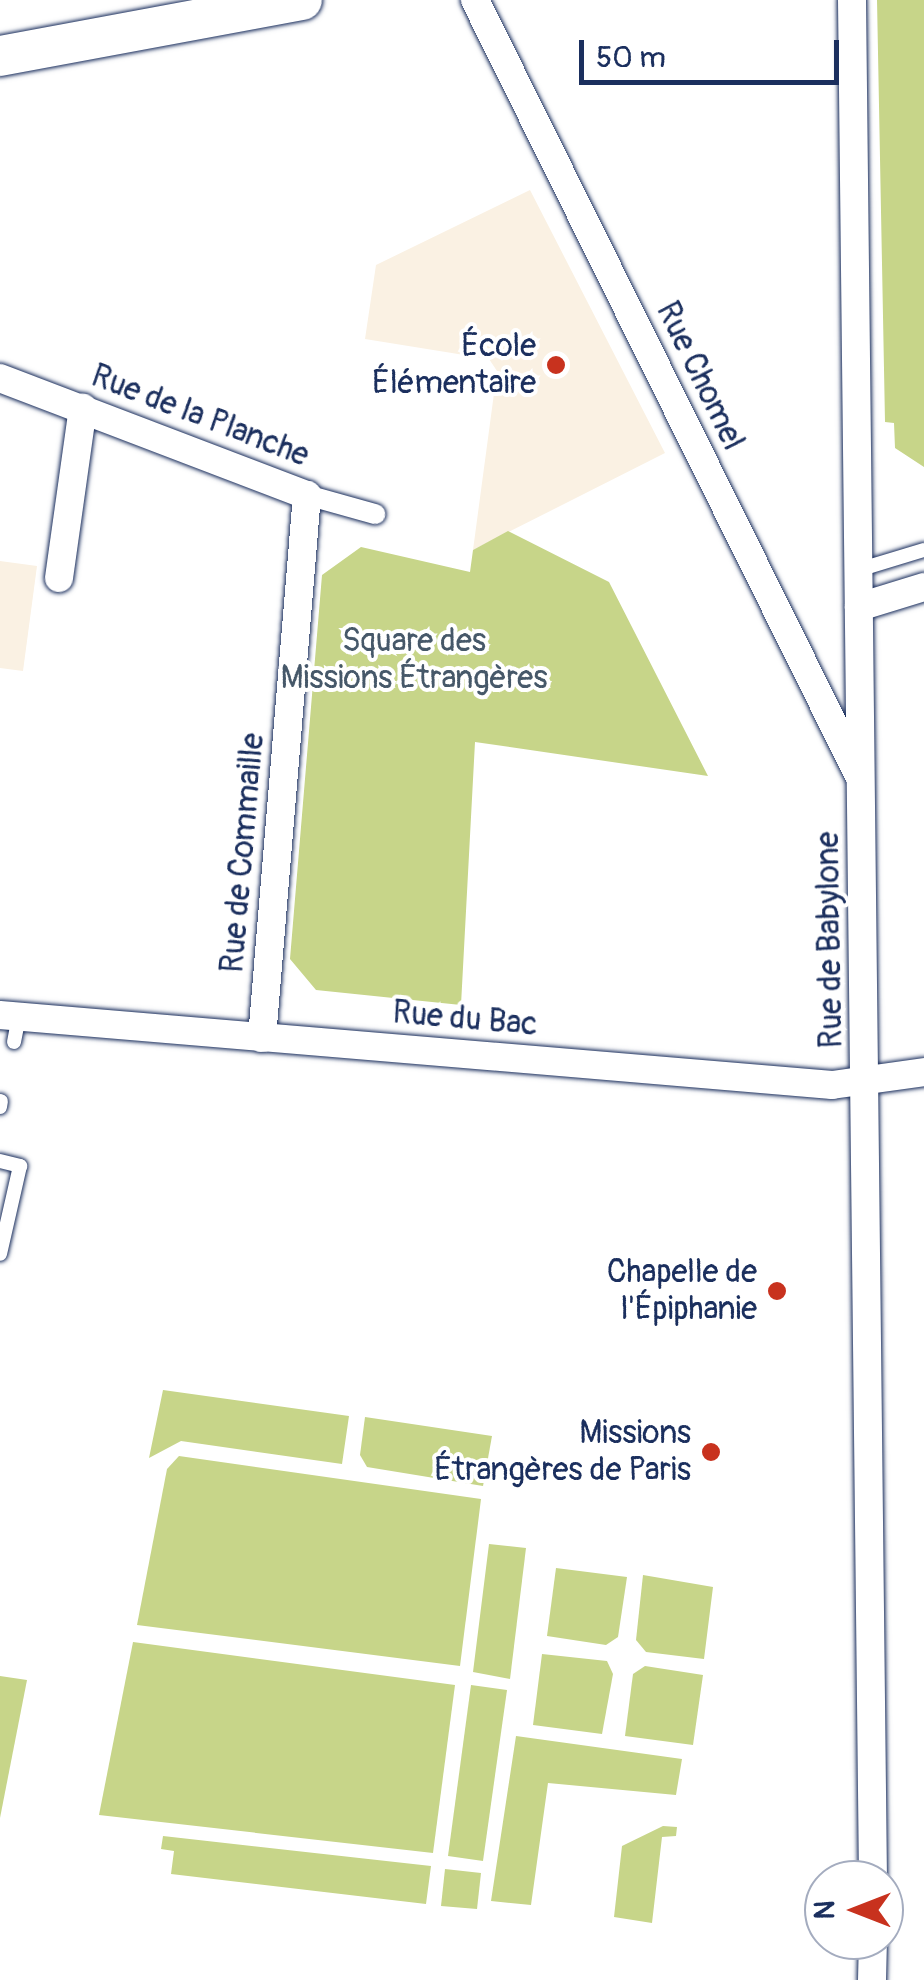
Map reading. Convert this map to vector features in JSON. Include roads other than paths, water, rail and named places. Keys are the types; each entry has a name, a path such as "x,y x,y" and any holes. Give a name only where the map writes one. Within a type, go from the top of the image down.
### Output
{"main road":[{"path":"0,56 302,0"}],"street":[{"name":"Rue Chomel","path":"475,0 863,782"},
{"name":"Rue de Babylone","path":"852,0 873,1860"},
{"name":"Rue de la Planche","path":"0,378 307,496 375,514"},
{"path":"60,578 82,408"},
{"name":"Rue de Commaille","path":"262,1038 307,496"},
{"path":"859,607 924,587"},
{"name":"Rue du Bac","path":"11,1025 262,1038 867,1084 924,1072"}],"lane":[{"path":"858,570 924,550"},
{"path":"0,1162 20,1166 0,1254"}],"place":[{"name":"École Élémentaire","path":"556,365"},
{"name":"Chapelle de l'Épiphanie","path":"777,1291"},
{"name":"Missions Étrangères de Paris","path":"711,1452"}],"park label":[{"name":"Square des Missions Étrangères","path":"414,660"}]}
